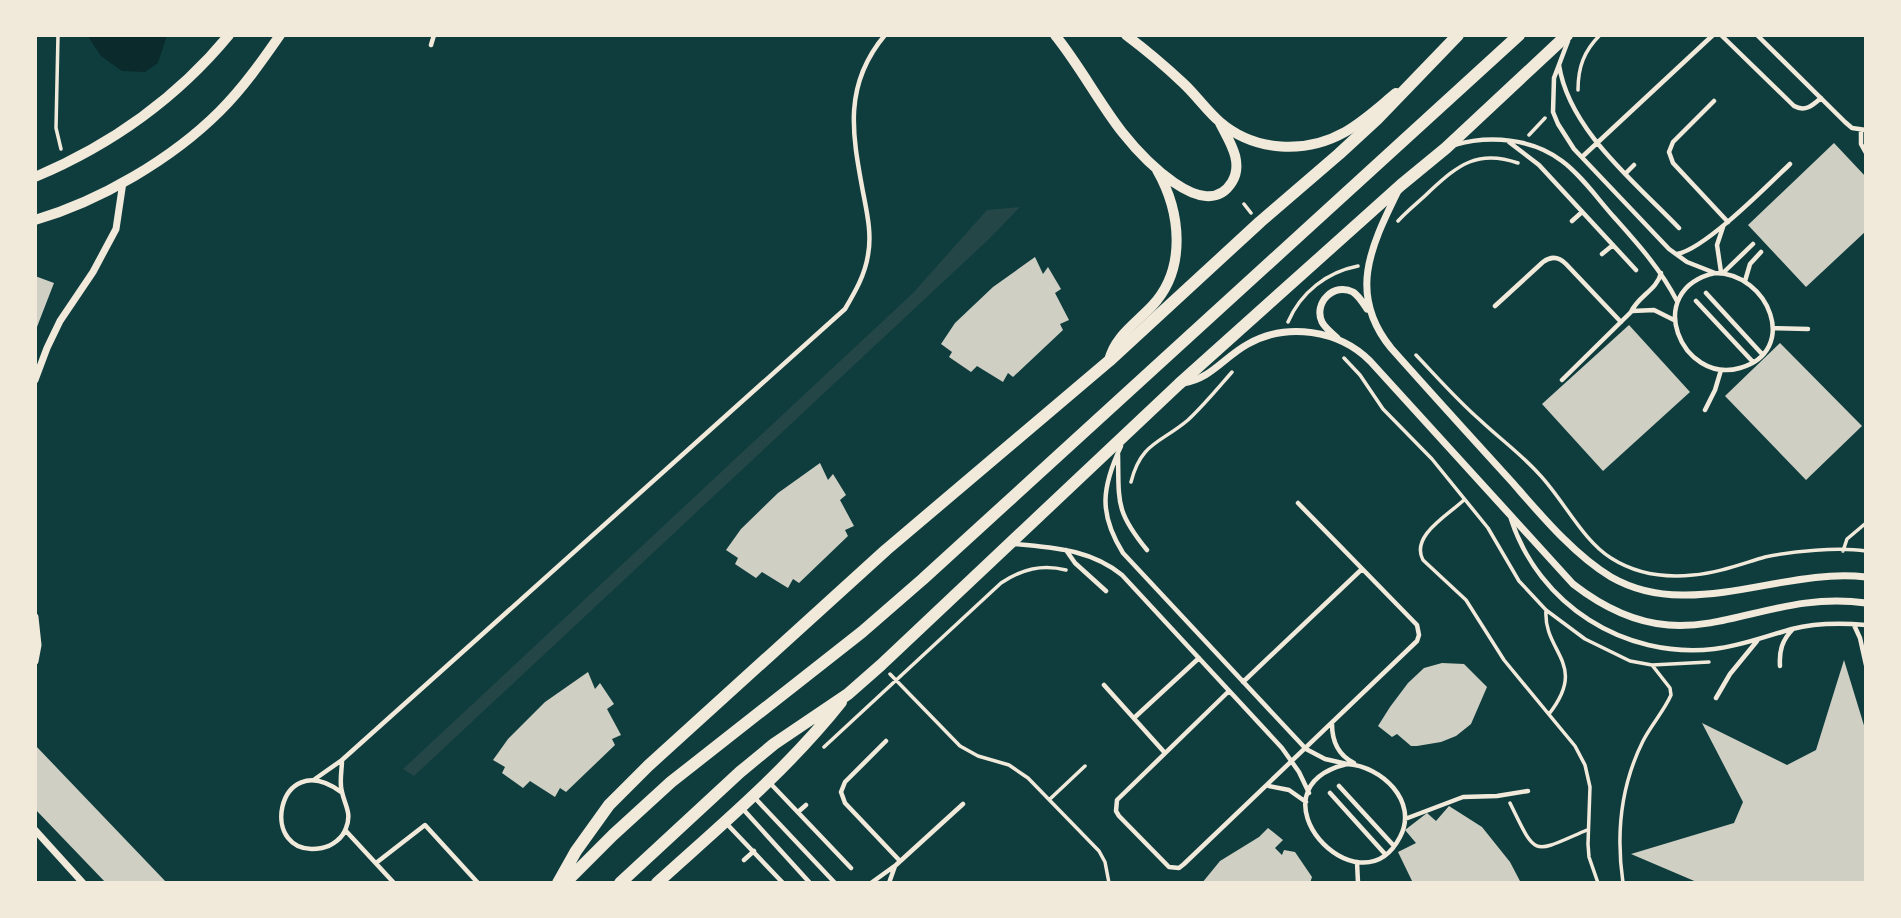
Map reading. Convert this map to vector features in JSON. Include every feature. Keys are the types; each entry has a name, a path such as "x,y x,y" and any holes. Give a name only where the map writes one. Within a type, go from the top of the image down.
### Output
{"main road":[{"path":"558,883 576,851 608,806 648,766 886,550 1109,361 1377,119 1458,35"},
{"path":"565,883 671,782 862,632 923,579 1519,35"},
{"path":"620,883 706,802 774,744 848,694 881,665 1179,384 1446,148 1569,35"},
{"path":"657,883 769,782 848,694"}],"street":[{"path":"35,177 71,162 144,117 202,66 229,35"},
{"path":"35,220 85,201 123,182 170,152 219,112 280,35"},
{"path":"1055,35 1122,131 1153,165 1193,195 1218,195 1229,187 1236,177 1234,152 1218,121"},
{"path":"1126,35 1168,69 1218,121 1249,140 1266,145 1284,147 1325,141 1347,131 1416,78"},
{"path":"1109,361 1120,338 1162,296 1174,268 1176,230 1172,207 1165,185 1153,165"},
{"path":"35,380 60,321 93,272 116,229 123,182"},
{"path":"1401,185 1372,251 1366,287 1375,325 1391,348 1532,505 1593,565 1634,587 1681,595 1747,590 1814,578 1866,577"},
{"path":"1370,312 1353,293 1344,290 1327,296 1321,303 1320,313 1322,322 1337,338 1370,361 1573,584 1591,598 1635,619 1682,627 1728,621 1818,602 1866,603"},
{"path":"1179,384 1204,377 1248,344 1271,335 1298,332 1337,338"},
{"path":"35,617 38,645 35,661"},
{"path":"35,830 83,883"}],"lane":[{"path":"431,45 434,35"},
{"path":"314,780 329,783 341,792 350,810 346,831 331,846 311,850 291,841 280,824 281,803 294,786 314,780 342,760 845,309 863,273 868,255 870,225 855,148 853,113 858,79 873,50 885,35"},
{"path":"1569,35 1554,78 1553,112 1565,137 1675,254 1687,262 1720,273 1745,281 1768,305 1773,328 1768,346 1753,362 1732,370 1721,370 1699,360 1687,350 1679,338 1674,320 1677,301 1683,290 1692,282 1720,273 1753,244"},
{"path":"1582,157 1713,35"},
{"path":"1721,35 1794,106 1808,108 1821,98"},
{"path":"1756,35 1852,128 1864,130 1861,144 1866,153"},
{"path":"1559,62 1570,104 1580,121 1597,143 1679,228"},
{"path":"1714,101 1673,142 1669,152 1674,163 1726,224"},
{"path":"1446,148 1465,142 1505,140 1545,151 1563,162 1648,255 1677,301"},
{"path":"1522,146 1636,270"},
{"path":"1675,254 1690,250 1726,224 1790,164"},
{"path":"1626,173 1633,165"},
{"path":"1657,205 1664,199"},
{"path":"1572,221 1582,212"},
{"path":"1720,273 1717,245 1726,224"},
{"path":"1602,254 1613,245"},
{"path":"1745,281 1750,264 1761,252"},
{"path":"1495,306 1543,262 1557,258 1566,264 1621,322"},
{"path":"1562,380 1631,312 1634,304 1656,285 1661,272"},
{"path":"1706,293 1762,354"},
{"path":"1696,301 1753,362"},
{"path":"1631,312 1654,310 1674,320"},
{"path":"1773,328 1808,329"},
{"path":"1704,410 1715,390 1721,370"},
{"path":"1125,435 1105,488 1105,506 1113,538 1123,553 1307,749 1325,759 1357,765 1374,771 1392,786 1400,796 1405,819 1394,846 1376,859 1357,862 1344,859 1319,841 1307,820 1306,802 1315,782 1324,773 1347,764"},
{"path":"1118,452 1120,507 1128,527 1147,550"},
{"path":"1229,691 1121,796 1115,806 1119,816 1169,867 1179,868 1184,864 1307,749 1413,645 1419,635 1416,625 1298,503"},
{"path":"1510,515 1531,565 1561,598 1583,617 1633,642 1661,649 1689,651 1758,640 1793,628 1866,625"},
{"path":"1010,543 1093,556 1111,566 1282,748 1293,762 1309,793"},
{"path":"1065,550 1075,563 1106,591"},
{"path":"1243,682 1362,569"},
{"path":"1853,624 1860,638 1866,665"},
{"path":"1780,666 1780,650 1793,628"},
{"path":"1716,698 1730,674 1758,640"},
{"path":"1134,718 1199,658"},
{"path":"1104,685 1165,753"},
{"path":"1332,723 1332,733 1340,753 1357,765"},
{"path":"886,741 845,782 841,792 845,803 898,863"},
{"path":"341,792 342,760"},
{"path":"769,782 851,868"},
{"path":"1268,786 1289,790 1306,802"},
{"path":"1339,786 1394,846"},
{"path":"1405,819 1463,797 1528,792"},
{"path":"1330,793 1385,854"},
{"path":"754,796 835,883"},
{"path":"871,883 898,863 962,804"},
{"path":"798,812 806,805"},
{"path":"741,808 810,883"},
{"path":"725,822 783,883"},
{"path":"376,863 425,825 478,883"},
{"path":"346,831 394,883"},
{"path":"829,845 836,839"},
{"path":"744,860 754,851"},
{"path":"1357,862 1358,883"},
{"path":"890,883 898,863"}],"path":[{"path":"58,35 55,128 60,147 71,162"},
{"path":"1570,104 1580,101 1578,76 1581,63 1586,51 1600,35"},
{"path":"1517,163 1522,146 1532,131 1553,112"},
{"path":"1394,226 1459,166 1488,158 1523,166"},
{"path":"1412,351 1479,420 1539,473 1587,537 1609,558 1636,571 1667,576 1693,575 1718,571 1769,556 1866,551"},
{"path":"1340,355 1360,375 1383,409 1432,459 1498,542 1519,581 1546,610 1585,639 1630,661 1652,665 1712,661"},
{"path":"1130,483 1140,458 1148,448 1189,419 1238,366"},
{"path":"1464,500 1424,536 1419,548 1420,555 1423,561 1466,600 1504,660 1576,746 1585,765 1590,787 1591,809 1587,830 1589,857 1598,883"},
{"path":"1843,551 1847,539 1866,523"},
{"path":"817,753 991,591 1012,576 1043,567 1065,569 1077,575"},
{"path":"1546,610 1548,629 1559,651 1565,676 1559,702 1549,714"},
{"path":"881,665 960,746 978,756 1019,770 1099,851 1105,862 1109,883"},
{"path":"1623,883 1620,837 1626,789 1642,743 1671,695 1670,688 1652,665"},
{"path":"1049,799 1086,766"},
{"path":"1506,795 1528,841 1535,847 1545,848 1587,830"},
{"path":"1606,883 1612,883"}],"shaded area":[{"path":"87,35 167,35 158,63 145,72 122,71 101,56"},
{"path":"1020,207 989,239 414,776 403,769 913,293 987,210"}],"building":[{"path":"1834,143 1866,177 1866,231 1806,287 1748,225"},
{"path":"1035,257 1043,274 1048,267 1061,289 1055,293 1069,320 1060,324 1063,330 1013,377 1008,373 1003,382 977,366 971,372 949,357 952,352 941,344 955,323 993,287"},
{"path":"35,276 54,283 35,332"},
{"path":"1629,325 1690,392 1603,471 1542,404"},
{"path":"1780,343 1862,426 1806,480 1725,396"},
{"path":"820,463 828,480 833,474 846,495 840,500 854,526 845,530 848,536 799,583 793,579 788,588 762,572 756,578 735,564 738,558 726,550 741,529 778,493"},
{"path":"1844,660 1866,732 1866,883 1699,883 1631,854 1734,823 1743,802 1702,723 1787,765 1816,750"},
{"path":"1442,663 1464,664 1487,687 1471,724 1456,736 1417,746 1411,746 1397,734 1392,737 1378,726 1408,683 1424,668"},
{"path":"588,672 595,689 600,683 614,704 607,709 621,735 612,739 615,745 566,792 560,788 555,797 530,781 523,788 502,773 505,767 493,760 508,739 545,702"},
{"path":"35,745 167,883 106,883 35,809"},
{"path":"1449,806 1482,827 1510,862 1521,883 1413,883 1398,852 1416,843 1405,830 1427,813 1436,821"},
{"path":"1268,828 1283,840 1275,848 1282,855 1284,850 1295,852 1312,877 1310,883 1202,883 1220,861 1259,837"}]}
